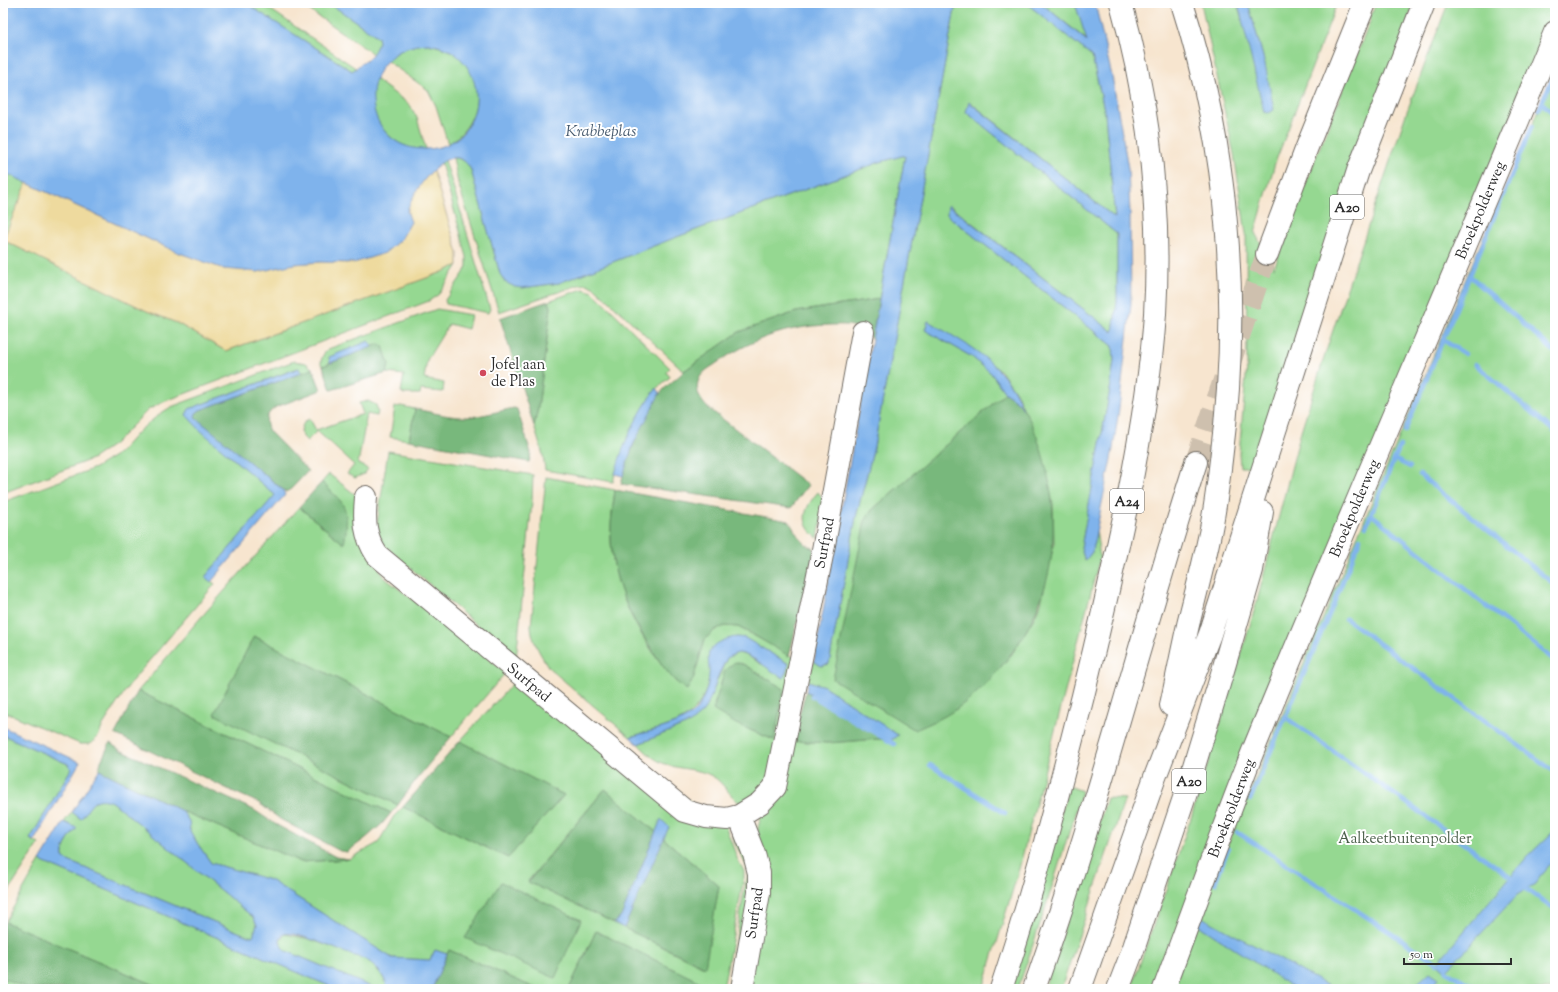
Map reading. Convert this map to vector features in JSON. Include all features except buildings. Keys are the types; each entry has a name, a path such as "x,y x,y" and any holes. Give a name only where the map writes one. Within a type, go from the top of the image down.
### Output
{"main road":[{"name":"A24","path":"1001,989 1019,934 1045,842 1093,656 1122,528 1140,438 1147,387 1155,313 1156,246 1153,185 1143,99 1121,3"},
{"path":"1155,776 1188,626 1210,537 1227,412 1231,353 1229,254 1219,166 1208,97 1195,45 1182,3"},
{"path":"1267,254 1307,147 1365,3"},
{"name":"A20","path":"1080,989 1155,776 1210,634 1358,171 1424,3"},
{"name":"Broekpolderweg","path":"1164,989 1220,835 1256,744 1555,32"},
{"name":"Surfpad","path":"366,497 365,530 370,544 377,555 685,811 706,817 727,819 739,816 760,804 775,787 834,489 862,332"},
{"name":"A20","path":"1118,989 1133,950 1187,789 1252,570 1280,416"},
{"path":"1034,989 1096,802 1152,607 1196,462"},
{"name":"Surfpad","path":"739,816 754,854 759,873 759,893 742,989"}],"green space":[{"path":"245,3 261,3 357,69 352,71"},
{"path":"299,3 329,3 378,37 379,42 373,54"},
{"path":"956,3 1026,3 1092,56 1105,114 1115,218 970,102 966,112 1117,234 1117,302 1113,332 949,205 947,215 1113,346 1114,360 1111,384 1081,548 1085,561 1092,552 1096,530 1100,557 1019,869 983,989 750,989 758,828 762,811 792,741 828,743 879,739 890,741 897,735 824,686 808,681 814,661 821,666 829,664 856,517 874,447","holes":["928,321 1001,371 1017,394 1029,421 1048,479 1053,504 1054,544 1041,603 1034,618 1012,654 982,687 955,710 868,516 872,510 1005,393 991,373 972,357 925,330"]},
{"path":"1041,3 1075,3 1088,41"},
{"path":"1201,3 1237,3 1247,36 1265,64 1248,3 1337,3 1275,163 1255,233 1274,268 1376,3 1414,3 1255,467 1240,467 1239,453 1247,366 1246,234 1234,154"},
{"path":"1448,3 1555,3 1555,15 1449,266 1157,989 1131,989 1192,815 1237,669 1257,601 1301,431 1330,339 1406,114"},
{"path":"428,44 452,52 464,61 472,72 476,85 477,98 474,112 468,124 459,135 448,144 436,106 428,90 387,61 396,53 406,48"},
{"name":"Aalkeetbuitenpolder","path":"1555,72 1555,989 1172,989 1195,923 1205,929 1208,921 1198,915 1496,207"},
{"path":"375,79 410,105 417,118 426,149 416,149 398,143 390,137 378,122 372,103"},
{"path":"905,156 879,299 796,312 739,332 684,371 595,288 587,284 579,285 499,312 458,183 453,158 464,161 471,170 500,274 522,288 559,283 674,238 880,162"},
{"path":"445,160 490,309 488,313 446,304 445,300 464,273 467,266 467,257 441,163"},
{"path":"3,172 27,183 3,240"},
{"path":"3,240 147,311 177,323 226,351 440,273 458,265 439,294 429,301 163,402 148,410 114,444 92,459 3,493"},
{"path":"583,289 593,292 670,368 666,372 670,377 657,388 645,405 616,470 613,482 545,470 543,455 534,426 538,408 551,307 548,301"},
{"path":"879,299 872,339 855,327 846,325 799,328 769,336 741,348 710,367 704,372 698,381 698,393 707,407 808,485 791,508 621,484 642,425 654,403 662,391 684,371 739,332 796,312"},
{"path":"548,301 551,307 538,408 534,426 500,318"},
{"path":"437,309 471,315 468,329 449,324 427,360 424,379 444,383 443,392 421,390 420,394 404,394 401,392 404,375 387,373 389,364 379,344 372,347 369,341 329,358 330,363 323,366 321,364 323,355 328,349"},
{"path":"379,344 383,346 389,364 387,373 331,390 323,366"},
{"path":"294,361 306,363 313,369 301,373 298,368 189,409 186,415 225,452 275,495 205,577 215,584 131,682 103,725 98,737 90,744 80,744 3,711 3,502 95,468 119,453 139,431 171,407"},
{"path":"313,369 321,390 276,407 270,412 266,420 269,431 308,471 291,489 286,492 194,417 200,410"},
{"path":"1005,393 1018,402 1028,416 1039,444 1047,471 1052,498 1053,525 1052,551 1048,576 1041,600 1030,623 1017,646 995,674 973,696 955,710 915,730 833,679 865,521 872,510"},
{"path":"368,401 376,405 378,411 377,416 367,414 358,464 368,469 364,474 355,478 347,474 354,465 317,431 307,441 302,434 301,429 305,421 310,419 316,430 363,414 359,403"},
{"path":"401,406 415,409 409,440 390,437 395,407"},
{"path":"514,408 517,409 531,453 529,462 409,440 415,409 448,416 468,417 485,415"},
{"path":"388,451 533,475 532,502 516,659 385,546 379,536 377,524"},
{"path":"329,474 357,496 373,559 385,578 506,672 451,737 254,636 215,714 398,805 391,813 138,691 299,507 344,544 343,504 322,482"},
{"path":"546,477 615,490 611,542 613,562 618,581 624,599 641,634 676,682 691,684 705,639 715,630 725,626 738,627 797,659 775,774 744,805 736,800 717,779 707,773 671,766 661,762 650,756 638,744 690,723 703,712 727,658 738,653 746,655 761,664 789,664 745,638 737,637 709,653 710,675 705,693 698,705 690,714 670,725 630,737 549,668 535,643 531,626","holes":["741,663 784,689 774,740 750,730 714,704 719,693 722,680"]},
{"path":"322,482 340,500 346,512 346,534 344,544 299,507"},
{"path":"615,490 789,521 802,541 815,549 789,656 738,627 725,626 715,630 705,639 694,677 687,690 677,682 664,667 643,636 621,591 616,575 611,541 611,523"},
{"path":"818,492 825,501 818,538 808,527 805,516 809,504"},
{"path":"254,636 451,737 415,781 398,805 214,714"},
{"path":"735,662 745,665 784,689 774,740 736,724 713,710 725,670"},
{"path":"514,682 725,825 737,858 744,871 744,877 723,989 701,989 702,984 596,931 569,989 537,989 449,950 447,954 435,950 430,960 392,958 270,880 211,863 190,831 189,821 182,811 301,862 349,859 378,843 394,816 403,807 508,858 564,795 460,741","holes":["605,789 656,832 661,820 669,827 663,838 719,886 704,967 528,881"]},
{"path":"138,691 391,813 382,824 366,838 347,852 340,851 280,819 259,803 115,734"},
{"path":"806,691 890,741 879,739 828,743 792,741"},
{"path":"3,735 68,764 71,769 30,839 39,844 3,900"},
{"path":"460,741 564,795 508,858 403,807"},
{"path":"110,743 120,750 254,810 275,824 336,857 349,859 301,862 182,811 99,770 101,761"},
{"path":"1069,786 1082,791 1018,989 1010,989"},
{"path":"605,789 656,832 621,917 614,923 528,882"},
{"path":"1107,798 1125,799 1061,989 1044,989"},
{"path":"101,799 107,799 114,803 253,917 257,925 253,936 248,936 68,861 63,857 63,850 76,828 64,822 72,812 81,819 94,802"},
{"path":"734,832 753,875 735,989 728,989 744,891 749,872 732,836"},
{"path":"663,838 719,886 705,967 624,928"},
{"path":"40,861 336,989 164,989 5,922"},
{"path":"501,882 581,920 555,978 465,938"},
{"path":"5,922 164,989 29,989 3,978 3,925"},
{"path":"596,931 702,983 701,989 569,989"},
{"path":"285,934 309,939 367,960 381,974 387,985 387,989 376,989 284,950 281,946 280,940"},
{"path":"449,950 537,989 432,989"},
{"path":"3,978 29,989 3,989"}],"sand":[{"path":"433,170 458,253 458,265 440,273 226,351 177,323 147,311 3,240 27,183 177,252 224,269 320,262 354,263 401,239 411,222 408,215 408,208 413,194"}],"water":[{"name":"Krabbeplas","path":"3,3 245,3 352,71 372,54 379,42 378,37 329,3 956,3 874,447 856,517 829,664 821,666 814,661 905,156 880,162 674,238 559,283 522,288 515,287 505,282 500,274 471,170 463,160 454,158 444,161 425,179 407,211 411,222 401,239 385,253 354,263 320,262 294,264 258,272 224,269 177,252 3,172","holes":["429,44 451,51 467,66 474,81 476,97 474,113 467,127 456,139 442,146 424,149 402,144 386,132 376,116 373,97 376,78 387,61 404,49"]},
{"path":"1026,3 1041,3 1087,41 1075,3 1095,3 1112,76 1128,168 1131,304 1113,449 1092,552 1085,561 1081,548 1111,384 1114,360 1113,346 947,215 948,205 1113,332 1117,302 1117,234 966,112 969,102 1115,218 1105,114 1092,56"},
{"path":"1238,3 1248,3 1265,64 1274,110 1268,113 1264,112"},
{"path":"928,321 971,347 995,367 1006,379 1023,409 1018,402 1005,393 991,373 972,357 925,330"},
{"path":"369,341 372,347 330,363 329,357"},
{"path":"299,368 301,373 200,410 196,413 195,417 283,490 285,495 211,582 205,577 275,495 201,431 186,415 189,409"},
{"path":"657,388 660,393 633,445 623,476 615,474 622,451 637,418"},
{"path":"737,637 745,638 789,664 784,678 744,654 735,654 727,658 719,674 711,697 703,712 690,723 638,744 630,737 666,727 691,715 699,706 707,688 709,679 708,655 711,649 721,642"},
{"path":"808,681 824,686 898,735 890,741 806,691"},
{"path":"3,727 80,762 34,841 30,839 71,769 68,764 3,735"},
{"path":"99,770 182,811 189,821 190,831 211,863 270,880 392,958 430,960 435,950 447,954 432,989 387,989 380,972 364,959 316,941 296,935 284,934 280,942 284,950 376,989 336,989 40,861 64,822 77,828 64,849 63,857 68,861 248,936 253,936 257,925 253,917 114,803 108,800 98,800 91,805 81,819 72,812"},
{"path":"661,819 669,827 624,928 614,923 621,917"},
{"path":"1555,830 1555,859 1535,884 1518,894 1446,971 1437,963 1527,857"},
{"path":"1198,915 1334,989 1295,989 1195,923"},
{"path":"1430,972 1439,978 1431,989 1411,989"}],"waterway":[{"path":"1539,109 1555,72"},
{"path":"1542,103 1555,115"},
{"path":"1405,431 1532,126"},
{"path":"1470,276 1555,352"},
{"path":"1443,340 1465,354"},
{"path":"1475,364 1555,432"},
{"path":"1366,526 1400,446"},
{"path":"1398,461 1410,467"},
{"path":"1420,475 1555,585"},
{"path":"1371,514 1555,661"},
{"path":"1250,800 1360,539"},
{"path":"1346,619 1555,772"},
{"path":"812,696 894,744"},
{"path":"1285,717 1510,876"},
{"path":"930,765 1005,813"},
{"path":"1237,832 1437,963"},
{"path":"1215,883 1228,849"},
{"path":"1526,889 1555,909"},
{"path":"1446,971 1479,989"}],"tunnel":[{"path":"1196,462 1267,254"}],"place":[{"name":"Jofel aan de Plas","path":"483,373"}]}
